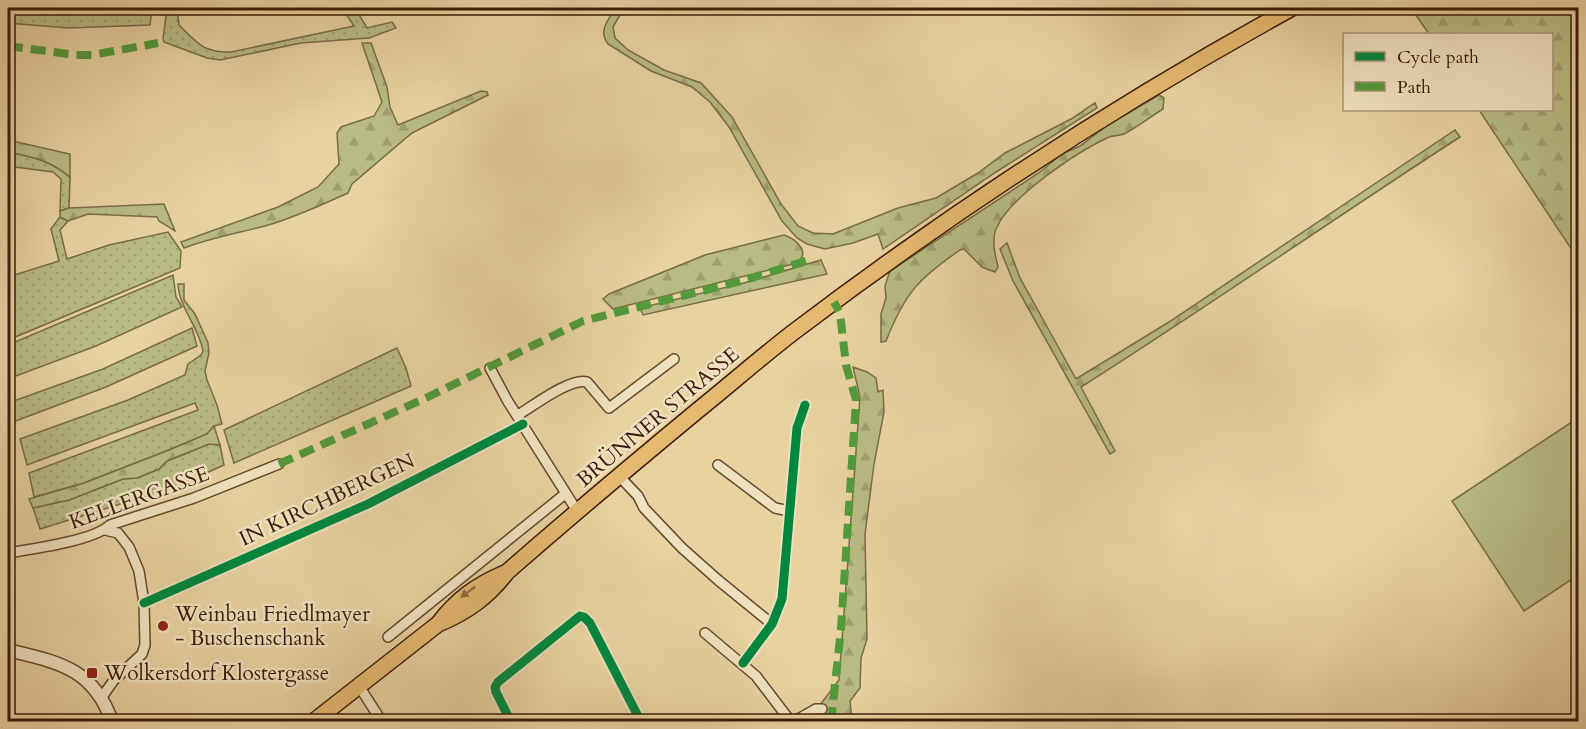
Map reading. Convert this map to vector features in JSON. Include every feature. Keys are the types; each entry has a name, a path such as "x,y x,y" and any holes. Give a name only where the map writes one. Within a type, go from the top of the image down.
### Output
{"main road":[{"name":"BRÜNNER STRASSE","path":"314,722 438,624 479,602 507,572 619,476 765,355 885,264 982,196 1110,113 1292,8"}],"street":[{"path":"518,415 564,387 583,380 609,408 674,359"},
{"name":"BRÜNNER STRASSE","path":"490,368 507,400 577,511"},
{"path":"742,663 772,624 782,599 798,423 805,405"},
{"name":"IN KIRCHBERGEN","path":"144,603 368,504 523,424"},
{"name":"KELLERGASSE","path":"8,553 59,544 105,530 111,525 194,498 279,464"},
{"path":"718,465 775,508 790,511"},
{"path":"619,476 638,496 644,508 682,548 772,624"},
{"name":"BRÜNNER STRASSE","path":"388,637 566,494"},
{"path":"102,697 114,680 144,652 144,603 139,571 129,547 118,533 105,530"},
{"path":"511,722 496,692 495,687 498,682 580,616 590,623 641,722"},
{"path":"705,633 742,663 775,698 792,722 816,709 822,709"},
{"path":"8,650 68,668 91,684 102,697 112,722"},
{"path":"359,686 382,722"}],"green space":[{"path":"8,8 152,8 150,25 68,28 8,23"},
{"path":"167,8 177,8 179,25 196,42 207,49 222,52 354,26 342,8 355,8 367,28 392,22 396,28 369,38 301,43 220,60 207,58 164,42"},
{"path":"1411,8 1578,8 1578,259 1480,111 1553,111 1553,33 1428,33"},
{"path":"613,12 620,15 613,27 615,38 628,50 664,70 701,83 732,117 781,204 798,226 813,233 833,234 898,208 936,198 978,173 1005,153 1071,119 1095,103 1097,108 996,172 883,249 878,234 853,243 825,249 807,244 797,238 782,221 729,127 710,102 692,87 651,71 608,44 604,32"},
{"path":"362,43 371,43 387,87 390,107 398,125 481,91 487,92 488,95 412,133 352,184 348,193 276,223 184,248 181,242 278,207 318,187 339,164 337,133 341,127 374,116 382,102"},
{"path":"1159,95 1164,98 1163,109 1124,134 1109,137 1062,164 1015,202 995,231 994,247 998,267 995,272 982,267 964,249 960,250 914,288 886,341 881,342 881,314 886,298 885,286 890,271 1040,172 1062,154 1080,146 1108,125"},
{"path":"1455,130 1460,137 1081,387 1115,451 1110,454 1013,281 1000,249 1007,243 1020,278 1076,379 1169,322"},
{"path":"8,140 70,154 70,177 41,160 8,152"},
{"path":"8,152 41,160 70,177 69,208 60,211 61,179 53,172 8,166"},
{"path":"164,204 175,231 159,221 157,217 88,214 68,221 60,217 60,211 69,208"},
{"path":"60,217 68,221 60,230 67,259 109,245 168,232 181,251 180,268 8,340 8,277 59,261 51,229"},
{"path":"784,235 797,243 802,250 803,255 797,263 613,309 603,299 609,294 705,255"},
{"path":"821,260 827,274 643,315 640,308 744,283"},
{"path":"173,275 176,297 182,307 96,346 8,379 8,345"},
{"path":"178,284 184,284 184,300 195,314 208,343 209,353 205,371 222,424 214,426 207,434 169,450 84,483 34,497 29,473 198,410 195,403 27,465 20,439 128,400 185,375 188,364 203,351 198,334 179,293"},
{"path":"192,328 197,346 106,387 13,422 8,403 103,369"},
{"path":"397,348 411,386 234,463 224,430"},
{"path":"853,367 876,378 878,392 883,390 884,412 874,464 865,534 867,639 861,658 860,688 850,701 852,721 807,722 839,680 860,397"},
{"path":"1578,418 1578,575 1524,611 1452,501"},
{"path":"214,426 220,445 209,444 167,461 159,469 137,478 123,479 69,500 33,508 29,499 84,483 169,450 207,434"},
{"path":"209,444 220,445 224,465 175,487 40,529 33,508 69,500 123,479 137,478 159,469 167,461"}],"marked path":[{"path":"8,46 92,55 158,43"},
{"path":"279,464 428,397 583,321 742,281 812,259"},
{"path":"831,722 841,629 856,400 846,365 840,313 834,302"}],"cycle path":[{"path":"743,663 772,624 782,599 797,428 805,405"},
{"path":"144,603 368,504 523,424"},
{"path":"511,722 496,692 495,687 498,682 580,616 590,623 641,722"}],"place":[{"name":"Weinbau Friedlmayer - Buschenschank","path":"163,626"},
{"name":"Wolkersdorf Klostergasse","path":"92,673"}]}
